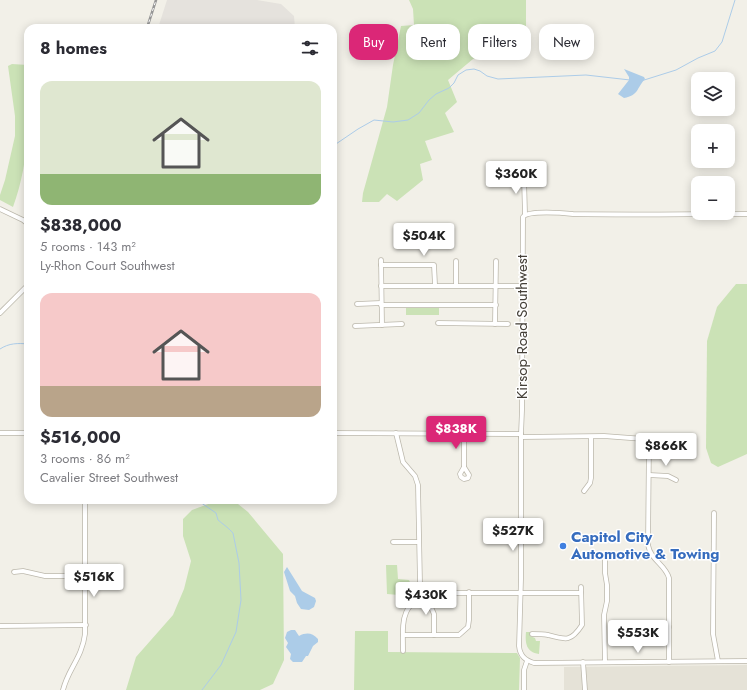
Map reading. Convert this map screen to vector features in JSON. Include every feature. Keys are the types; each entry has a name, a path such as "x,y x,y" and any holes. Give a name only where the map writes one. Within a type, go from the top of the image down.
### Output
{"street":[{"name":"Kirsop Road Southwest","path":"523,173 525,214 523,218 520,651 527,661"},
{"path":"0,209 24,221"},
{"path":"525,214 747,214"},
{"path":"381,260 382,325"},
{"path":"456,261 456,285"},
{"path":"496,261 496,324"},
{"path":"381,265 434,265 435,286"},
{"path":"381,286 523,286"},
{"path":"0,313 24,289"},
{"path":"357,304 496,305"},
{"path":"438,323 508,324"},
{"path":"355,326 402,324"},
{"path":"0,433 24,433"},
{"path":"337,433 611,437 648,440 648,545 655,563 665,569 669,578 669,662"},
{"path":"396,433 403,462 415,476 418,484 420,583 424,596 434,614 434,635"},
{"path":"464,434 464,467"},
{"path":"584,491 592,478 591,437"},
{"path":"649,475 668,476 676,480"},
{"path":"63,690 67,677 82,648 86,625 86,504"},
{"path":"714,514 713,634 718,661"},
{"path":"393,542 418,542"},
{"path":"605,557 607,585 607,601 604,615 605,662"},
{"path":"14,572 23,571 45,576 85,576"},
{"path":"532,634 547,634 558,638 570,638 582,625 581,587"},
{"path":"403,635 459,635 468,628 469,592"},
{"path":"403,651 404,616 410,606 424,596 432,593 581,593"},
{"path":"0,626 86,625"},
{"path":"632,627 669,627"},
{"path":"524,690 524,670 527,661 538,663 747,661"},
{"path":"583,662 585,690"}],"shaded area":[{"path":"167,0 257,0 281,4 294,16 295,24 159,24"},
{"path":"747,665 747,690 564,690 564,667"}],"green space":[{"path":"409,0 526,0 526,24 468,24 468,60 472,60 448,80 457,102 445,113 454,132 425,141 432,160 420,164 423,180 397,201 387,194 379,202 362,202 363,193 387,107 394,60 398,60 398,41 401,26 406,26 406,60 460,60 460,24 414,24 413,9"},
{"path":"12,64 24,65 24,165 19,189 13,207 0,200 15,136 15,116 8,66"},
{"path":"736,284 747,284 747,454 718,467 711,463 706,448 707,341 717,307"},
{"path":"406,308 439,308 439,315 406,315"},
{"path":"208,504 238,504 248,512 283,554 284,660 273,684 260,690 126,690 136,657 173,615 184,589 191,561 183,536 183,519 192,510"},
{"path":"386,565 397,565 398,579 409,580 415,593 411,596 387,594"},
{"path":"355,631 388,631 388,652 517,653 520,658 519,690 354,690"},
{"path":"526,632 530,632 530,636 535,638 536,641 540,641 539,654 531,651 527,646"}],"water":[{"path":"624,69 644,77 645,79 635,93 624,98 618,94 629,80 629,77"},
{"path":"287,567 302,591 315,598 316,601 314,607 309,610 301,609 295,596 290,591 284,572"},
{"path":"295,630 299,636 309,634 314,635 318,639 318,642 313,646 308,656 306,656 302,662 293,662 290,659 291,654 286,647 288,643 285,638 287,632"}],"waterway":[{"path":"641,81 676,70 715,51 722,42 735,0"},
{"path":"337,143 374,120 393,122 408,120 419,113 429,100 436,94 449,88 454,83 458,75 466,70 474,69 487,76 498,79 586,75 630,80"},
{"path":"0,349 14,344 24,344"},
{"path":"202,690 221,665 236,632 241,600 239,563 233,533 218,520 216,513 203,504"}],"railway":[{"path":"148,24 156,0"}],"place":[{"name":"Capitol City Automotive & Towing","path":"563,546"}]}
